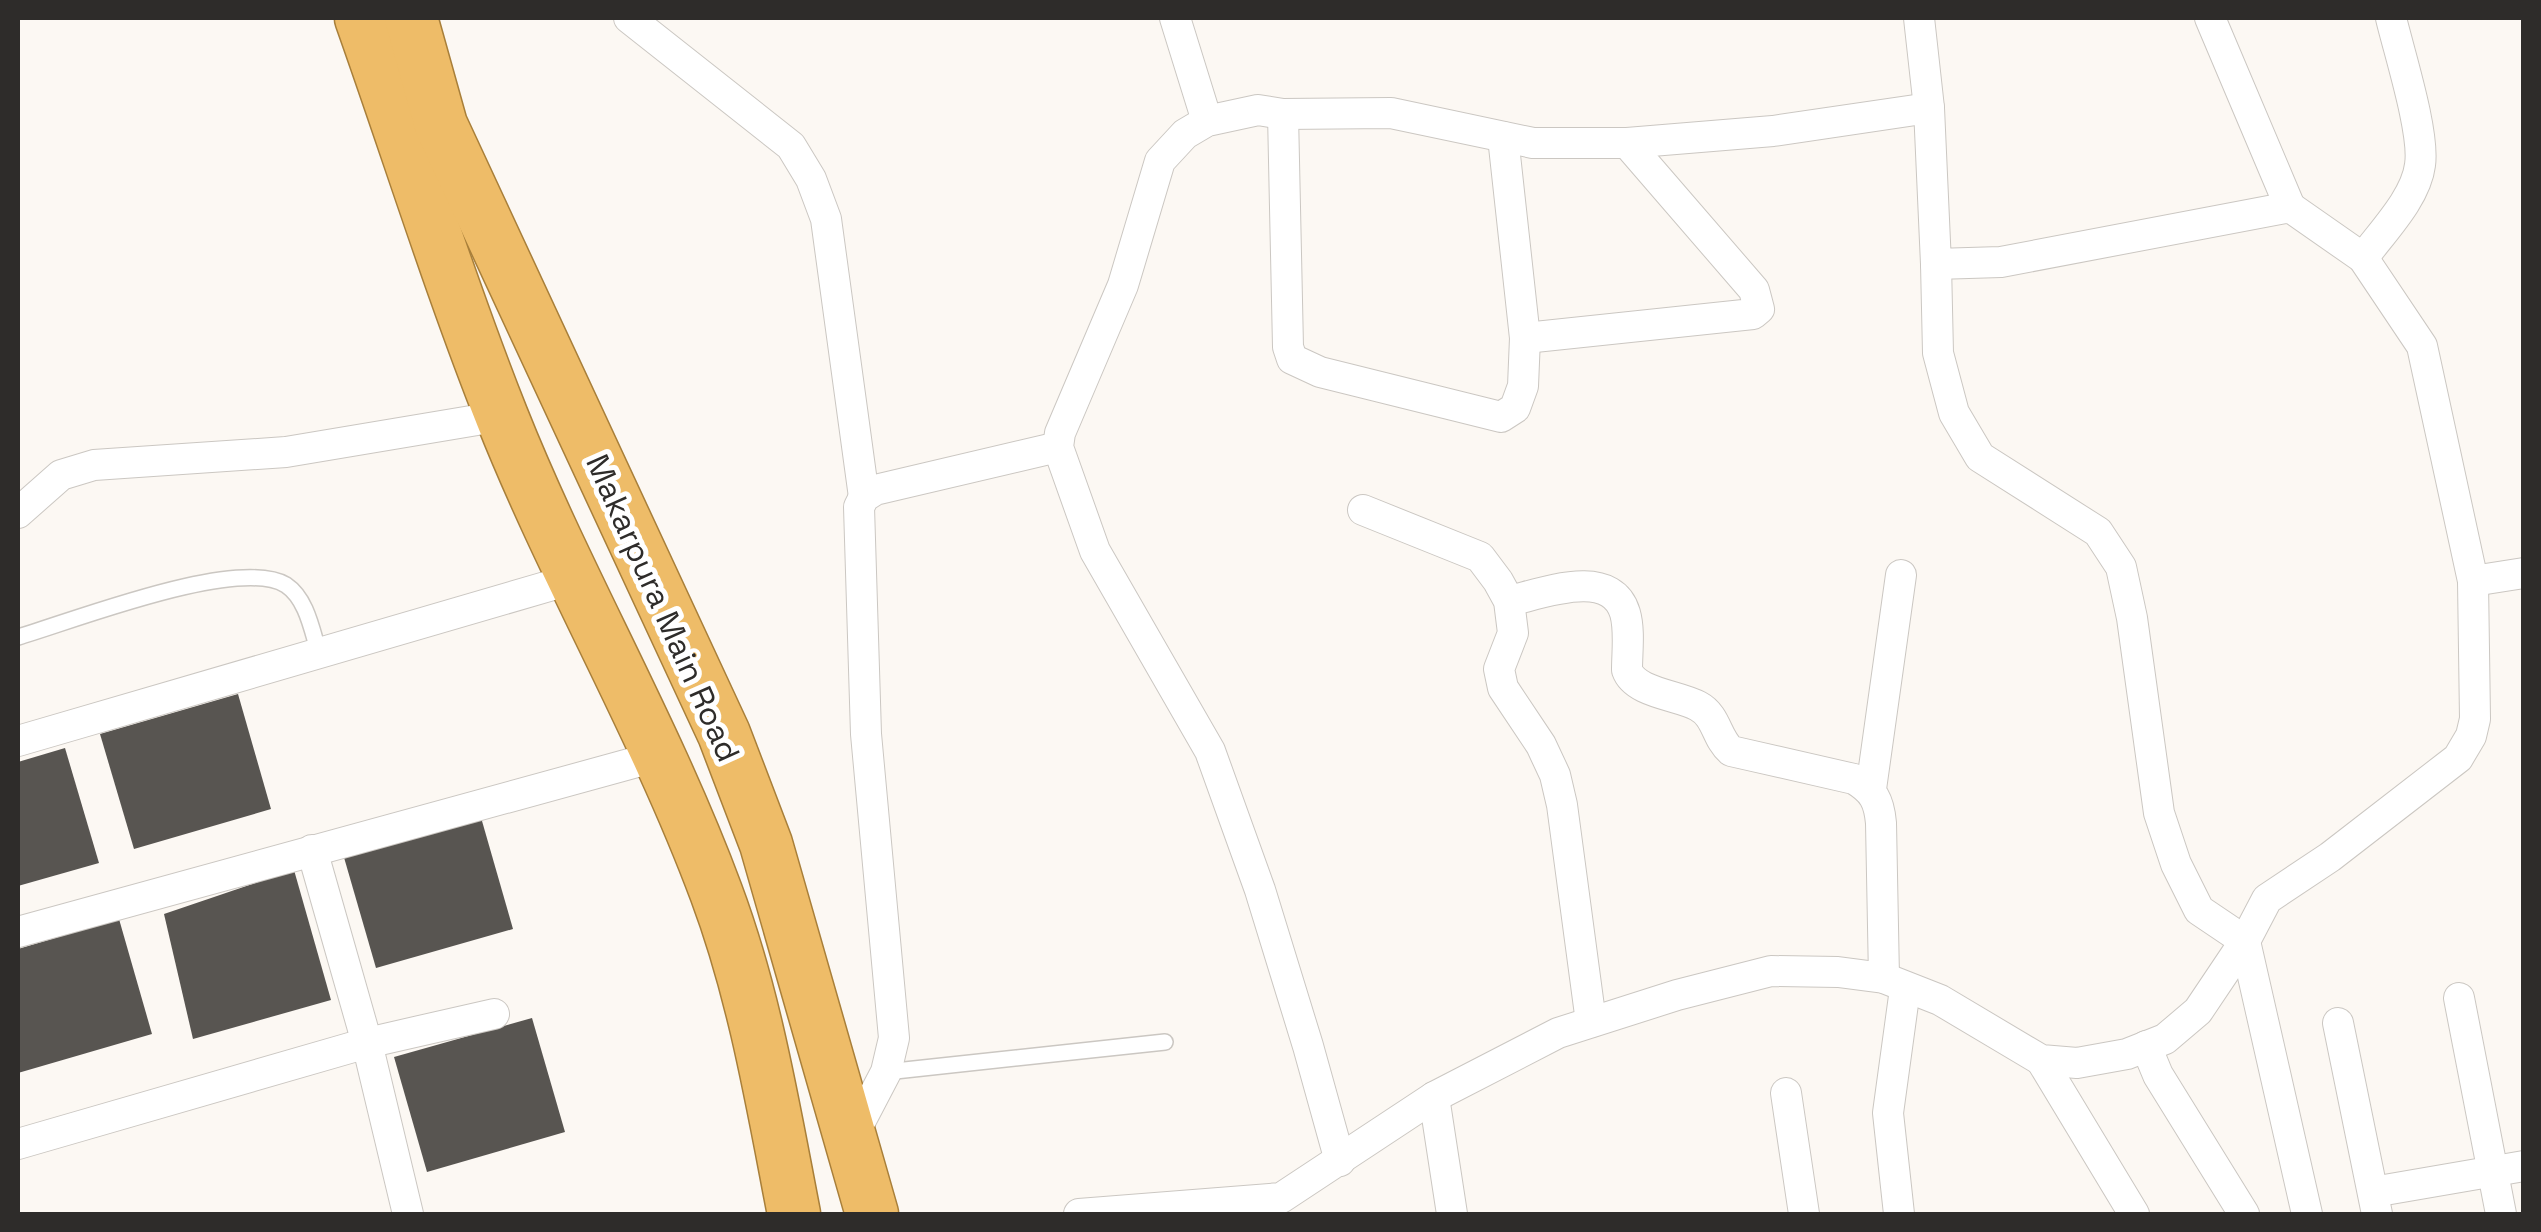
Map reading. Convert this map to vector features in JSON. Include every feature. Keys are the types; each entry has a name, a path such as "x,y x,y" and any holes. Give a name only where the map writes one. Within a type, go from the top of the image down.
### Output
{"highway":[{"name":"Makarpura Main Road","path":"361,18 501,416 572,579 662,755 718,894 750,996 794,1214"},
{"name":"Makarpura Main Road","path":"411,18 441,125 724,734 766,844 872,1214"}],"street":[{"path":"630,18 791,146 811,179 826,219 864,497 859,508 866,734 894,1038 886,1072 851,1139"},
{"path":"1175,18 1207,121"},
{"path":"1918,18 1929,108 1938,353 1954,413 1980,458 2098,532 2122,567 2159,812 2176,864 2199,910 2245,941 2307,1214"},
{"path":"1079,1214 1282,1206 1340,1160 1434,1098 1558,1033 1677,995 1771,972 1838,972 1894,984 1940,1000 2041,1060 2077,1063 2127,1054 2165,1038 2198,1011 2268,899 2330,857 2458,758 2471,736 2475,719 2473,581 2422,346 2363,258 2290,206 2210,18"},
{"path":"2363,258 2408,194 2420,165 2418,133 2391,18"},
{"path":"1340,1160 1276,942 1210,751 1094,552 1058,447 1060,433 1123,286 1160,161 1185,134 1207,121 1258,110 1283,114 1390,113 1533,144 1628,143 1773,131 1929,108"},
{"path":"1283,114 1288,346 1292,359 1320,372 1501,418 1515,408 1523,386 1525,338 1503,137"},
{"path":"1525,338 1753,314 1760,309 1754,290 1628,143"},
{"path":"1936,264 2001,262 2290,206"},
{"path":"18,513 61,475 94,465 286,452 501,416"},
{"path":"864,497 876,490 1058,447"},
{"path":"1362,510 1480,557 1509,601 1513,633 1499,669 1503,688 1542,745 1555,775 1590,1022"},
{"path":"2473,581 2524,572"},
{"path":"1871,790 1901,575"},
{"path":"18,742 572,579"},
{"path":"1509,601 1575,586 1601,588 1620,600 1626,617 1630,678 1700,707 1711,716 1723,744 1731,751 1854,779 1871,790 1879,804 1894,984 1888,1112 1899,1214"},
{"path":"18,932 662,755"},
{"path":"312,850 367,1043 408,1214"},
{"path":"2459,998 2501,1214"},
{"path":"18,1144 367,1043 494,1014"},
{"path":"2338,1024 2375,1204 2524,1166"},
{"path":"2146,1046 2158,1075 2244,1214"},
{"path":"2041,1060 2134,1214"},
{"path":"1786,1092 1804,1214"},
{"path":"1434,1098 1452,1214"}],"lane":[{"path":"18,637 157,594 223,579 262,576 286,586 301,600 320,653"},
{"path":"886,1072 1166,1042"}],"building":[{"path":"238,694 271,809 134,849 100,734"},
{"path":"65,748 99,863 18,886 18,762"},
{"path":"480,814 513,929 376,968 343,854"},
{"path":"294,870 331,1000 193,1039 164,914"},
{"path":"119,919 152,1034 18,1073 18,949"},
{"path":"532,1018 565,1132 427,1172 394,1057"}]}
